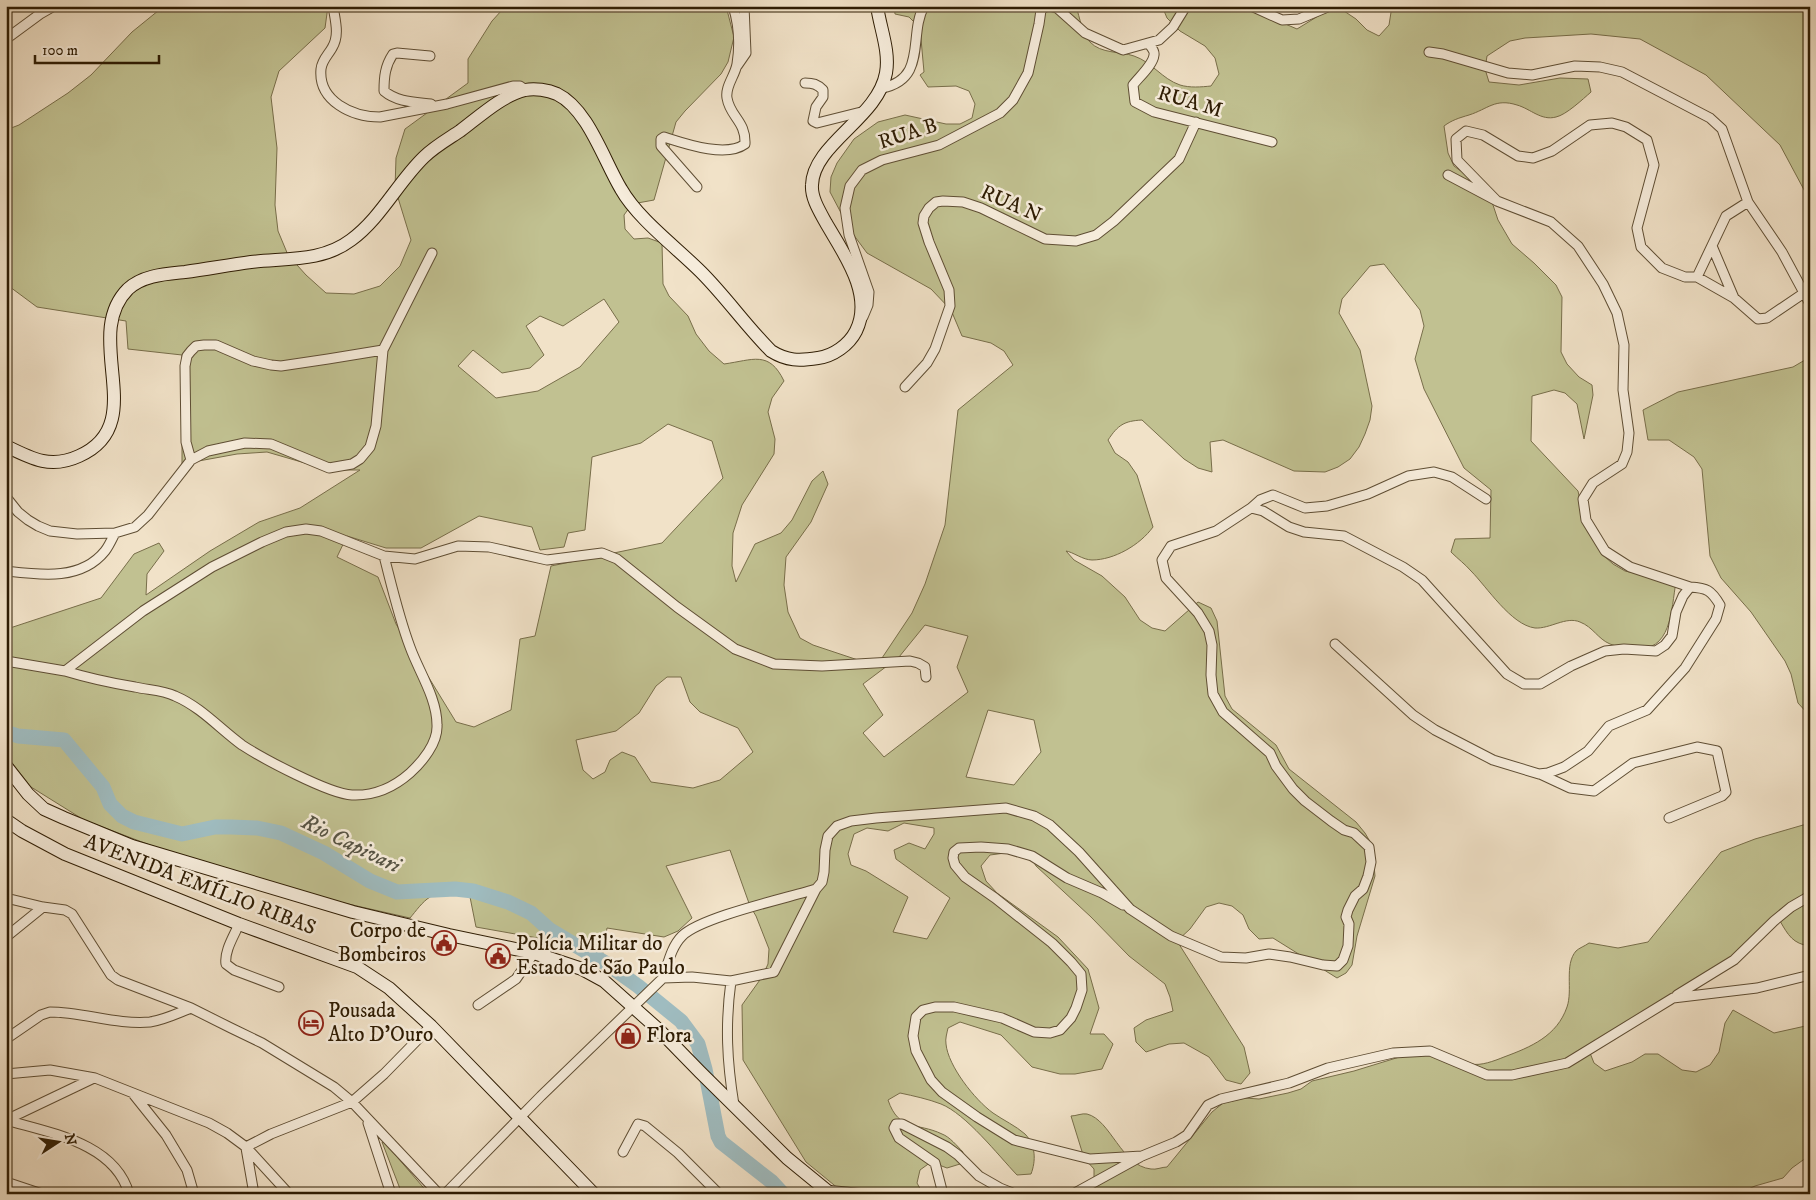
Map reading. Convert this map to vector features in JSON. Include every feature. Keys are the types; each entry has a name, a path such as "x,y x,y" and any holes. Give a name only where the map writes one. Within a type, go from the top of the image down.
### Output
{"street":[{"path":"6,39 54,6"},
{"path":"333,6 337,32 336,40 333,48 324,58 321,69 325,88 337,105 352,113 380,117 446,104 514,86 520,86 526,90"},
{"path":"733,6 739,36 737,66"},
{"path":"697,187 661,146 661,139 664,137 714,150 738,149 745,144 746,133 730,108 727,96 730,79 746,53 744,6"},
{"path":"6,446 39,460 56,463 67,462 90,452 100,443 109,430 115,397 109,334 112,316 128,289 139,281 156,275 323,255 340,247 355,237 374,217 424,157 500,102 526,90 540,89 558,94 577,109 622,192 636,210 702,273 771,351 790,360 824,357 836,352 852,338 861,321 862,298 844,255 819,210 812,185 815,170 824,156 868,110 882,88 886,74 887,59 877,6"},
{"path":"882,88 895,84 909,70 916,54 917,27 924,6"},
{"name":"RUA B","path":"861,321 868,305 869,292 849,235 845,208 850,186 862,170 882,160 939,145 1000,113 1012,100 1028,74 1041,10 1048,6 1057,8 1085,33 1123,50 1159,40 1173,28 1186,6"},
{"path":"1251,6 1282,20 1299,19 1330,6"},
{"name":"RUA M","path":"1149,44 1154,54 1151,62 1133,85 1135,102 1154,112 1272,142"},
{"path":"1429,52 1443,54 1508,73 1532,75 1575,66 1600,67 1622,72 1710,118 1722,129 1748,202 1782,252 1810,304"},
{"path":"430,56 393,54 388,61 384,75 384,91 390,96 407,102 446,104"},
{"path":"805,83 818,85 823,90 813,121 817,123 868,110"},
{"name":"RUA N","path":"905,387 927,364 935,349 950,306 949,290 923,224 924,216 929,208 936,202 963,202 981,208 1045,239 1076,242 1096,236 1179,159 1196,122"},
{"path":"1496,201 1458,160 1456,139 1466,131 1483,135 1518,156 1534,158 1552,152 1590,125 1612,123 1626,127 1646,140 1654,165 1637,228 1641,247 1662,268 1685,277 1697,277 1734,298 1758,319 1767,318 1804,294"},
{"path":"1448,175 1496,201 1551,222 1578,246 1604,284 1617,313 1624,345 1624,390 1629,433 1627,452 1622,464 1593,482 1584,498 1586,520 1605,551 1630,567 1690,587 1703,588 1714,594 1720,605 1716,620 1685,668 1647,710 1609,726 1588,752 1564,767 1540,774"},
{"path":"1697,277 1726,216 1748,202"},
{"path":"1712,246 1734,298"},
{"path":"6,497 18,512 28,520 50,531 77,534 115,533 135,527 148,515 191,460 208,451 245,443 270,444 329,468 352,464 360,459 370,447 376,426 383,350 432,253"},
{"path":"191,460 186,442 185,366 187,356 196,346 204,344 216,346 253,361 281,366 383,350"},
{"path":"1142,1156 1090,1159 1014,1140 942,1092 931,1080 916,1051 913,1036 916,1016 923,1010 954,1006 1002,1018 1034,1032 1050,1033 1060,1030 1071,1018 1082,990 1080,974 1072,962 995,898 964,877 955,865 954,852 959,848 981,847 1008,849 1032,856 1067,878 1102,893 1130,909 1171,936 1221,958 1246,958 1269,954 1337,966 1344,960 1348,946 1349,924 1346,917 1348,910 1355,896 1363,889 1368,876 1371,862 1369,847 1366,842 1354,833 1338,826 1305,801 1293,789 1276,766 1270,753 1223,712 1213,694 1211,675 1212,645 1209,631 1198,613 1166,578 1162,560 1171,546 1216,531 1260,500 1273,495 1305,508 1327,506 1368,494 1408,476 1434,472 1452,478 1486,499"},
{"path":"1251,508 1263,511 1289,527 1304,532 1344,536 1403,567 1422,580 1506,674 1524,684 1540,684 1570,666 1605,651 1656,651 1665,645 1672,636 1676,612 1683,596 1690,587"},
{"path":"65,671 143,611 197,577 262,542 286,532 306,529 322,531 384,556 415,559 458,546 488,547 547,560 602,552 617,559 677,607 735,649 774,664 822,666 918,662 925,667 926,677"},
{"path":"6,571 36,575 58,574 78,570 96,560 106,550 115,533"},
{"path":"6,660 174,695 191,704 243,745 290,772 350,795 384,791 405,777 422,762 436,737 437,726 431,697 407,639 384,556"},
{"path":"1335,644 1412,716 1493,760 1540,774 1570,788 1594,791 1633,763 1697,747 1717,751 1726,792 1722,796 1669,818"},
{"path":"6,766 28,794 44,808 132,846 353,912 448,936 534,953 582,969 604,981 636,1004 700,1072 787,1158 828,1192 865,1194"},
{"path":"661,980 692,977 730,981 774,972 816,889 822,882 828,836 837,826 876,818 1006,808 1034,816 1050,825 1079,852 1130,909"},
{"name":"AVENIDA EMÍLIO RIBAS","path":"6,820 65,854 239,924 357,967 389,988 431,1026 594,1194"},
{"path":"445,1194 661,980 673,949 682,936 692,929 722,917 816,889"},
{"path":"1073,1194 1142,1156 1176,1142 1186,1134 1208,1105 1221,1099 1289,1083 1328,1068 1393,1053 1430,1051 1488,1075 1512,1075 1568,1062 1734,960 1774,920 1791,906 1810,896"},
{"path":"6,898 65,910 72,914 106,969 118,980 191,1008 269,1048 334,1087 352,1102 439,1194"},
{"path":"6,937 43,907"},
{"path":"239,924 227,951 226,964 234,970 278,987"},
{"path":"478,1005 516,979 534,953"},
{"path":"1673,998 1757,988 1806,976"},
{"path":"730,981 726,1014 726,1041 734,1106"},
{"path":"6,1039 41,1015 50,1012 150,1022 191,1008"},
{"path":"246,1147 271,1134 352,1102 384,1074 431,1026"},
{"path":"6,1074 50,1070 94,1078 209,1123 246,1147 288,1194"},
{"path":"6,1120 94,1078"},
{"path":"132,1093 166,1135 188,1170 194,1194"},
{"path":"366,1118 391,1194"},
{"path":"6,1120 65,1137 93,1149 114,1167 127,1184 129,1194"},
{"path":"623,1152 638,1124 645,1126 678,1153 719,1194"},
{"path":"942,1194 935,1163 899,1138 894,1128 896,1124 902,1124 947,1147 979,1176 1015,1194"},
{"path":"376,1144 386,1139"},
{"path":"246,1147 254,1194"},
{"path":"6,1182 42,1194"}],"green space":[{"path":"164,6 328,6 325,28 279,71 271,97 277,148 275,205 278,231 288,255 326,293 354,294 380,286 400,266 411,240 395,188 396,158 405,129 468,83 468,59 492,21 502,10 513,6 726,6 734,37 728,62 721,74 676,122 654,200 632,204 624,215 625,229 634,239 648,238 662,243 663,284 669,296 688,316 696,334 709,351 724,364 752,359 766,361 778,371 784,381 772,398 768,412 775,439 774,454 742,505 733,533 732,566 736,582 755,544 781,533 792,520 812,481 823,471 828,484 811,522 786,557 784,585 788,612 800,638 813,645 867,663 880,661 912,613 925,584 945,525 958,410 1013,365 1004,351 991,343 962,336 951,310 931,289 867,253 850,230 830,192 831,177 837,163 854,139 878,122 905,115 946,124 960,124 972,118 975,104 969,91 956,86 928,87 920,75 924,72 920,28 909,17 895,14 894,6 1076,6 1085,34 1094,46 1134,56 1180,85 1196,87 1211,86 1219,74 1215,58 1205,46 1180,31 1167,18 1162,6 1263,6 1283,23 1297,29 1328,10 1341,9 1356,19 1367,30 1379,36 1389,25 1392,6 1810,6 1810,201 1780,145 1706,75 1640,39 1591,34 1525,38 1510,41 1487,56 1485,69 1489,82 1519,85 1560,78 1588,79 1591,92 1569,110 1556,117 1541,116 1517,105 1503,103 1492,105 1476,113 1456,119 1444,126 1448,153 1454,166 1477,183 1493,205 1498,220 1512,244 1556,285 1562,297 1561,352 1567,364 1579,377 1592,385 1593,395 1584,439 1577,404 1565,393 1554,390 1532,396 1531,441 1578,491 1584,519 1603,555 1625,571 1676,582 1667,627 1662,637 1655,644 1646,648 1615,646 1602,639 1585,624 1575,621 1541,628 1526,625 1508,613 1469,568 1451,552 1455,539 1490,538 1491,490 1464,468 1424,389 1415,359 1424,326 1420,310 1384,264 1370,266 1342,299 1339,313 1360,350 1372,406 1370,420 1359,447 1350,459 1338,467 1325,472 1294,471 1223,440 1210,442 1212,472 1198,468 1184,459 1142,420 1130,421 1115,431 1108,440 1115,453 1128,462 1137,475 1153,527 1148,534 1134,545 1109,557 1089,560 1066,551 1074,560 1102,576 1125,597 1140,620 1152,628 1165,631 1198,602 1211,608 1217,621 1225,696 1232,709 1276,745 1289,769 1356,822 1372,845 1375,876 1357,936 1352,965 1346,973 1337,978 1273,938 1259,939 1249,929 1243,915 1232,906 1219,903 1206,907 1190,929 1177,941 1244,1047 1250,1073 1241,1084 1226,1080 1209,1057 1184,1043 1169,1044 1146,1052 1136,1042 1134,1028 1146,1020 1173,1011 1165,984 1129,956 1091,917 1036,866 1032,859 1005,853 990,855 981,866 986,881 997,893 1058,937 1088,969 1099,1008 1090,1034 1104,1034 1113,1044 1102,1069 1075,1074 1060,1074 1032,1067 1001,1035 960,1022 948,1028 946,1044 948,1053 964,1082 986,1107 1029,1138 1034,1153 1034,1164 1031,1174 1017,1175 961,1116 951,1109 941,1104 900,1093 888,1100 892,1110 903,1122 933,1130 948,1137 963,1152 960,1164 947,1168 931,1162 920,1170 917,1183 923,1194 845,1194 806,1162 743,1060 742,1005 762,977 768,964 769,949 750,906 730,850 666,866 692,918 678,931 664,937 607,928 602,958 549,940 476,927 470,897 439,893 424,901 410,918 242,880 84,820 31,787 6,755 7,629 101,598 134,554 159,543 164,551 147,574 146,595 210,551 259,522 300,508 360,470 329,470 267,452 237,454 182,464 182,355 128,349 126,321 37,307 6,284 6,130 19,125 68,93 91,75 132,32","holes":["604,299 619,322 580,367 538,391 496,398 458,366 473,350 502,373 530,368 544,355 526,326 540,316 563,326","668,424 712,441 723,478 662,543 551,566 535,636 520,639 511,710 474,727 456,722 396,624 378,577 337,557 347,536 386,548 421,548 479,516 532,527 540,550 564,547 568,533 585,530 592,457 641,443","925,625 968,636 957,667 968,692 884,757 863,733 883,715 863,684 899,657","667,677 681,677 690,702 700,712 738,728 753,752 720,780 693,788 651,782 635,757 622,752 610,760 605,772 593,779 583,770 576,740 616,731 639,713 656,686","988,710 1034,720 1041,752 1014,785 966,777","904,823 934,828 934,834 925,849 909,843 894,850 896,859 950,898 927,939 893,932 908,897 866,871 851,865 848,854 854,834 867,828 888,831"]},
{"path":"1810,357 1809,715 1798,703 1791,674 1785,661 1751,612 1721,578 1710,556 1702,469 1694,457 1669,440 1648,440 1643,410 1678,392 1793,367"},
{"path":"1810,823 1810,946 1795,941 1780,921 1762,938 1590,1053 1594,1063 1605,1071 1632,1062 1645,1054 1658,1054 1682,1070 1696,1072 1710,1065 1719,1052 1725,1023 1733,1010 1774,1033 1810,1025 1810,1155 1792,1168 1783,1178 1755,1186 1738,1194 1085,1194 1094,1183 1094,1169 1084,1158 1071,1116 1087,1114 1095,1118 1132,1160 1141,1166 1155,1169 1167,1167 1212,1112 1223,1103 1245,1098 1259,1099 1288,1093 1301,1089 1312,1081 1354,1071 1432,1047 1471,1064 1488,1063 1514,1053 1542,1039 1557,1026 1563,1017 1569,1000 1570,963 1577,950 1589,943 1618,948 1648,942 1721,852 1755,839"},
{"path":"382,1142 385,1143 429,1194 402,1194"}],"waterway":[{"name":"Rio Capivari","path":"6,732 18,736 64,740 103,787 110,804 122,816 134,822 182,834 215,827 257,828 281,833 324,853 370,881 397,892 455,889 473,891 508,902 531,913 550,930 607,964 638,986 681,1021 698,1044 705,1069 718,1136 721,1142 772,1182 783,1194"}],"place":[{"name":"Corpo de Bombeiros","path":"444,943"},
{"name":"Polícia Militar do Estado de São Paulo","path":"498,956"},
{"name":"Pousada Alto D'Ouro","path":"311,1023"},
{"name":"Flora","path":"628,1036"}]}
